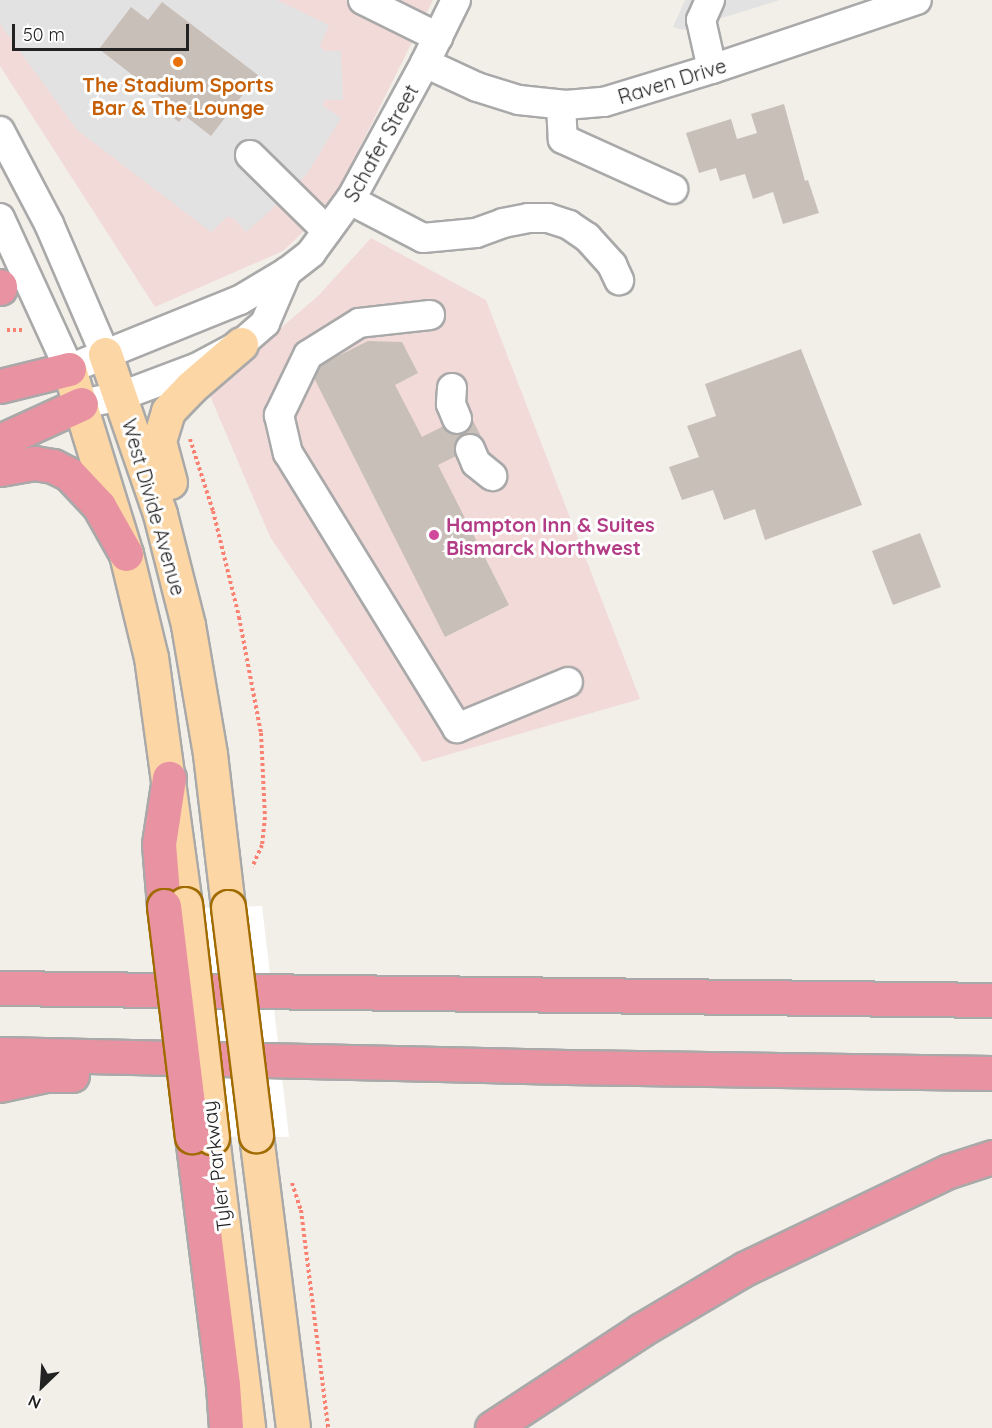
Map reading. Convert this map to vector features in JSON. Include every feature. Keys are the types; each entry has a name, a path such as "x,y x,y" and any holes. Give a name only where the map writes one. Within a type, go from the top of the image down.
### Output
{"highway":[{"path":"0,386 69,369"},
{"path":"0,441 81,404"},
{"path":"0,469 34,463 53,466 69,474 99,506 126,554"},
{"path":"169,778 159,844 174,905 202,1137 226,1428"},
{"path":"0,968 468,974 571,986 616,994"},
{"path":"0,988 992,1000"},
{"path":"0,1054 992,1073"},
{"path":"0,1085 45,1075 155,1074 212,1059"},
{"path":"492,1428 641,1330 744,1269 949,1171 992,1157"}],"main road":[{"path":"170,553 170,480 159,441 168,411 190,387 241,344"},
{"name":"West Divide Avenue","path":"105,354 121,396 170,553 188,625 207,733 293,1428"},
{"name":"West Divide Avenue","path":"69,369 126,554 151,657 169,778"},
{"name":"Tyler Parkway","path":"202,1137 248,1428"}],"street":[{"path":"363,0 438,37"},
{"name":"Schafer Street","path":"69,369 240,300 287,272 311,253 350,200 425,63 456,0"},
{"path":"711,0 701,20 712,69"},
{"name":"Raven Drive","path":"425,63 496,94 519,100 561,105 604,102 712,69 917,0"},
{"path":"561,105 563,139 673,189"},
{"name":"West Divide Avenue","path":"0,131 49,224 105,354"},
{"path":"250,155 327,231"},
{"path":"350,200 423,238 476,233 503,222 548,218 569,225 587,237 612,265 620,280"},
{"name":"West Divide Avenue","path":"0,218 69,369"},
{"name":"Schafer Street","path":"81,404 121,396 196,368 241,344 265,323 287,272"},
{"path":"430,315 359,323 308,355 279,415 288,453 457,728 568,682"},
{"path":"452,388 451,404 457,419"},
{"path":"470,449 476,463 492,476"}],"path":[{"path":"187,429 213,511 235,599 261,733 265,817 261,845 251,869"},
{"path":"289,1178 302,1210 328,1428"}],"shaded area":[{"path":"0,0 433,0 341,185 324,212 283,251 155,307 0,66"},
{"path":"0,0 277,0 329,25 320,46 324,51 341,51 343,100 325,100 322,105 341,118 307,174 246,232 233,218 227,217 211,232 77,130 0,24","holes":["162,2 258,75 211,136 184,115 179,122 166,113 171,105 99,49 131,7 148,20"]},
{"path":"685,0 780,0 683,30 673,27"},
{"path":"371,238 486,300 640,699 423,762 270,537 208,391 319,295"}],"pier":[{"path":"262,906 289,1137 183,1136 155,909"}],"building":[{"name":"The Stadium Sports Bar & The Lounge","path":"162,2 258,75 211,136 184,115 179,122 166,112 171,105 99,49 131,7 148,20"},
{"path":"784,104 805,181 808,180 819,213 783,224 773,192 753,199 745,174 720,181 716,168 699,173 686,133 731,119 737,139 757,133 751,114"},
{"name":"Hampton Inn & Suites Bismarck Northwest","path":"368,341 402,342 418,373 395,385 422,437 469,413 484,442 438,465 509,605 445,637 310,370"},
{"path":"801,349 862,505 765,540 755,509 724,520 713,490 682,500 669,467 699,457 687,426 716,416 705,384"},
{"path":"920,533 941,587 893,605 872,551"}],"place":[{"name":"The Stadium Sports Bar & The Lounge","path":"178,62"},
{"name":"Hampton Inn & Suites Bismarck Northwest","path":"434,535"}]}
